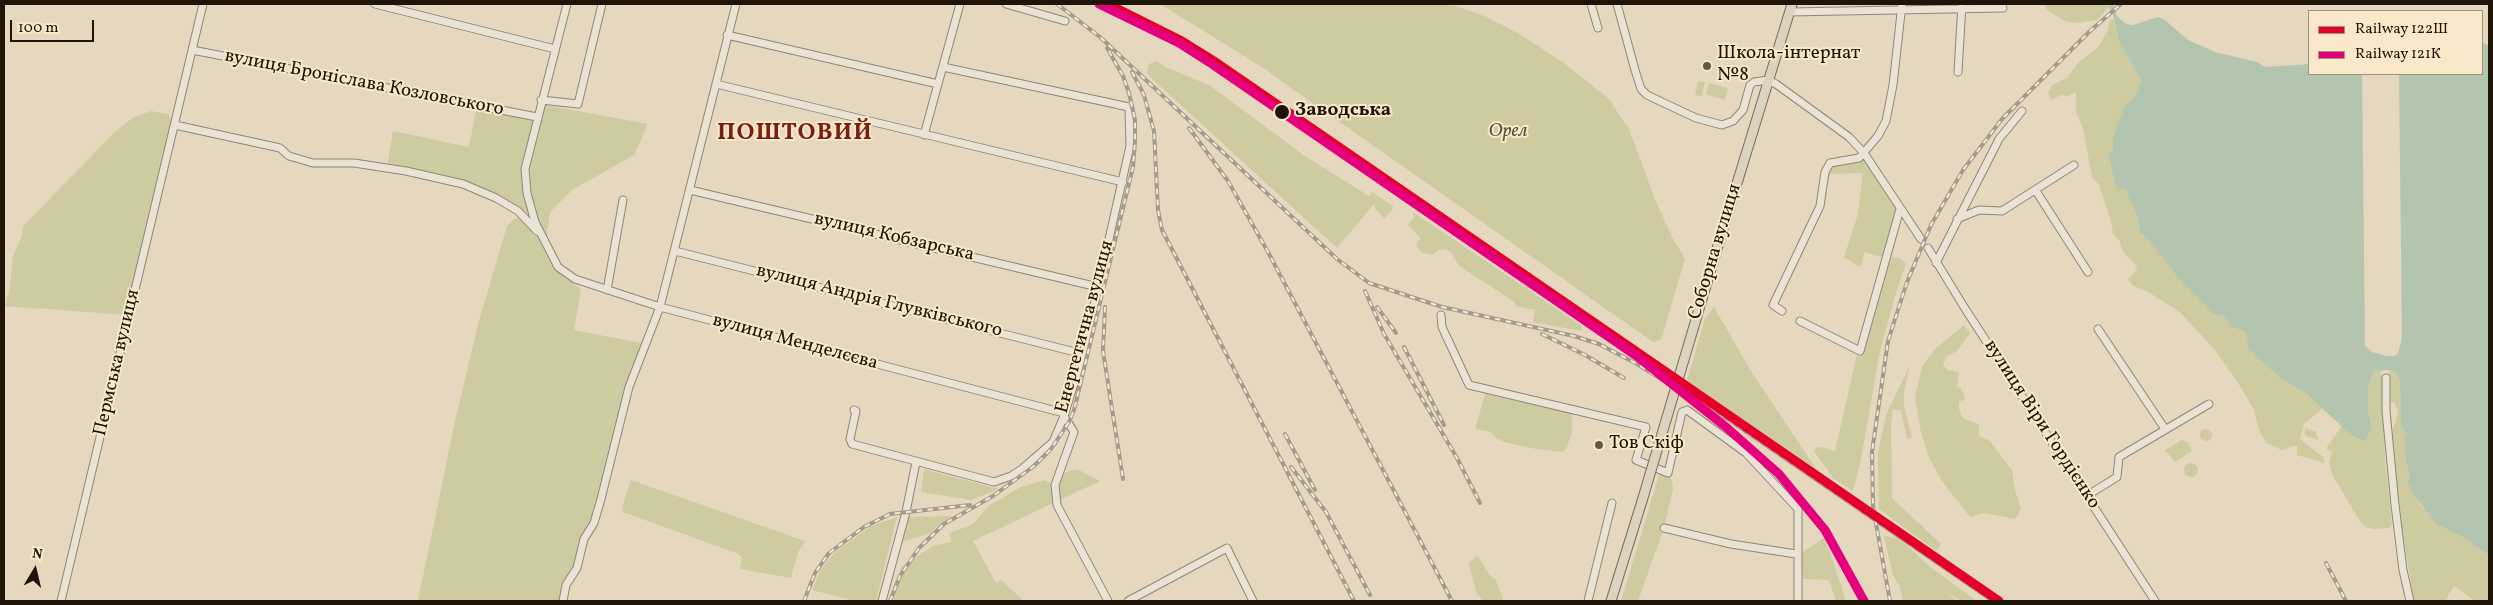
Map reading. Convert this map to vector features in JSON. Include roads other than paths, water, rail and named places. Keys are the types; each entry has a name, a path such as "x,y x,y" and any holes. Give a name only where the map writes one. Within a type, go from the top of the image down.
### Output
{"main road":[{"name":"Соборна вулиця","path":"1611,601 1790,8"}],"street":[{"name":"Пермська вулиця","path":"61,601 203,4"},
{"path":"375,4 555,49"},
{"name":"вулиця Менделєєва","path":"567,4 536,117 525,168 527,193 535,222 546,240 558,267 574,279 660,307 1064,415"},
{"path":"541,100 578,104 602,4"},
{"path":"563,601 566,585 577,568 584,539 594,523 629,387 660,307 736,4"},
{"path":"924,136 960,4"},
{"path":"1006,4 1065,21"},
{"path":"1591,4 1598,28"},
{"path":"1617,4 1641,89 1647,95 1696,118 1722,125 1733,121 1743,110 1750,86 1754,82 1768,80 1849,138 1864,152 1900,209 1922,239"},
{"path":"1958,72 1962,6"},
{"path":"1790,8 1962,6 2003,8"},
{"path":"1782,311 1774,305 1820,206 1824,172 1830,163 1857,160 1875,140 1886,121 1902,7"},
{"path":"727,36 938,84"},
{"name":"вулиця Броніслава Козловського","path":"192,50 536,117"},
{"name":"Енергетична вулиця","path":"854,410 856,411 850,439 852,444 994,482 1022,469 1053,442 1064,415 1083,354 1130,146 1128,107 943,67"},
{"path":"716,84 924,136 1122,182"},
{"path":"1936,263 1999,139 2022,111"},
{"path":"175,125 280,148 289,156 313,162 354,163 406,171 463,184 496,198 518,211 546,240"},
{"path":"1849,138 1863,143 1875,140"},
{"path":"1957,219 1980,210 2002,210 2036,191 2074,165"},
{"name":"вулиця Кобзарська","path":"690,190 1098,287"},
{"path":"2036,191 2088,272"},
{"path":"607,290 623,200"},
{"path":"1800,321 1860,351 1900,209"},
{"name":"вулиця Віри Гордієнко","path":"1928,248 2155,601"},
{"name":"вулиця Андрія Глувківського","path":"675,251 1083,354"},
{"path":"1441,315 1442,327 1469,384 1646,427 1636,460 1668,473 1680,418 1682,412 1687,410 1746,453 1798,509 1796,554 1800,571 1798,601"},
{"path":"2098,329 2165,429"},
{"path":"2386,378 2386,411 2396,513 2403,570 2410,601"},
{"path":"2088,496 2117,477 2119,457 2209,404"},
{"path":"1064,415 1074,432 1055,485 1057,504 1108,601"},
{"path":"882,601 906,512 916,462"},
{"path":"1588,601 1612,503"},
{"path":"1664,528 1731,544 1796,554"},
{"path":"1128,601 1227,548 1251,601"}],"railway":[{"path":"1057,4 1100,37 1337,259 1369,283 1442,307 1574,336 1599,344 1637,364 1688,396"},
{"path":"1890,601 1873,507 1872,452 1888,341 1907,282 1931,225 1963,170 2002,119 2089,32 2121,4"},
{"path":"890,601 900,576 919,548 944,524 993,496 1034,466 1051,449 1069,422 1074,410 1133,167 1135,120 1123,76 1107,48"},
{"path":"1132,72 1144,95 1154,131 1158,210 1162,230 1354,601"},
{"path":"1189,128 1228,181 1268,252 1452,601"},
{"path":"1365,291 1384,334 1457,458 1480,503"},
{"path":"1105,307 1103,351 1123,479"},
{"path":"1377,307 1396,333"},
{"path":"1542,334 1585,355 1624,378"},
{"path":"1404,347 1444,425"},
{"path":"1684,389 1993,601"},
{"path":"1285,434 1315,490"},
{"path":"1291,467 1326,512 1370,595"},
{"path":"804,601 815,573 829,553 864,527 890,514 970,505"},
{"path":"2326,563 2346,601"}],"rail line":[{"name":"121К","path":"1099,4 1179,43 1212,64 1638,357 1726,427 1779,474 1825,530 1864,601"},
{"name":"122Ш","path":"1108,4 1182,41 1214,61 1999,601"}],"place":[{"name":"Школа-інтернат №8","path":"1707,66"},
{"name":"Заводська","path":"1282,112"},
{"name":"Тов Скіф","path":"1599,445"}],"district":[{"name":"ПОШТОВИЙ","path":"795,135"}],"park label":[{"name":"Орел","path":"1508,133"}]}
